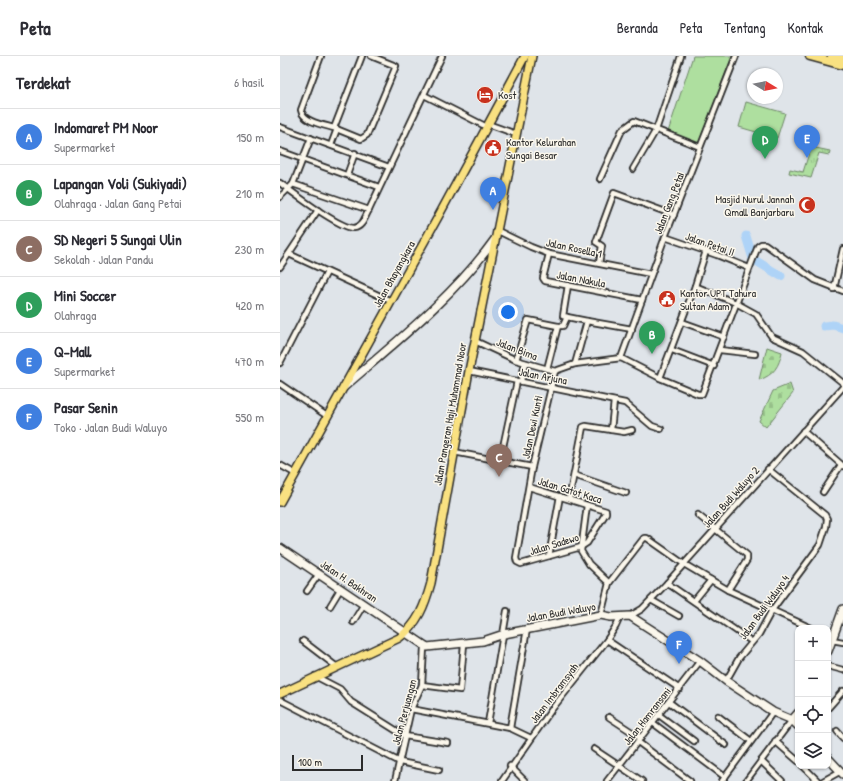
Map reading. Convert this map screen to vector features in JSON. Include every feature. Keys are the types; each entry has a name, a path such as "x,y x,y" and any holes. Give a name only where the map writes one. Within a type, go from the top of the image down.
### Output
{"highway":[{"path":"810,56 843,65"},
{"path":"832,56 843,59"}],"main road":[{"name":"Jalan Pangeran Haji Muhammad Noor","path":"280,694 405,633 419,615 426,602 431,583 496,230 532,56"},
{"path":"523,59 530,64"},
{"name":"Jalan Bhayangkara","path":"281,498 296,474 488,126 523,59"}],"street":[{"path":"321,56 302,114 305,118 360,139 367,136 396,66 371,56"},
{"path":"331,145 362,56"},
{"path":"280,183 318,210 347,227 354,228 362,224 442,56"},
{"path":"633,169 656,130 681,56"},
{"name":"Jalan Gang Petai","path":"621,358 665,237 736,56"},
{"path":"424,94 488,126 516,134"},
{"path":"600,179 608,158 625,126 634,121 700,146"},
{"path":"280,127 390,166"},
{"path":"280,197 293,184 311,138"},
{"path":"280,151 380,187"},
{"path":"347,175 355,153"},
{"path":"293,184 368,210"},
{"path":"599,263 602,246 596,242 614,193 674,215"},
{"path":"280,267 318,210"},
{"name":"Jalan Rosella 1","path":"496,230 549,254 652,274"},
{"name":"Jalan Petai II","path":"665,237 749,268"},
{"path":"342,390 466,276 482,258 495,239"},
{"path":"555,371 575,364 621,358 660,378 700,395 704,393 749,268 758,246 763,244 804,273 843,291"},
{"path":"834,288 843,248"},
{"path":"660,378 672,350 706,251"},
{"path":"288,254 391,301"},
{"name":"Jalan Nakula","path":"549,254 544,280 642,300"},
{"path":"482,258 488,259 490,263"},
{"path":"280,363 327,272"},
{"path":"568,285 563,316 632,329"},
{"path":"695,286 736,303 759,316 772,336 804,351 843,383"},
{"path":"516,360 528,320 563,326 567,317"},
{"path":"575,364 587,321"},
{"path":"682,322 724,337"},
{"path":"547,369 558,326"},
{"name":"Jalan Bima","path":"475,341 516,360 555,371"},
{"path":"672,350 714,366"},
{"path":"720,350 755,354"},
{"path":"359,360 358,367 360,369 366,369"},
{"path":"500,461 519,381 525,363"},
{"name":"Jalan Arjuna","path":"469,371 550,386 625,403 652,426 661,429"},
{"name":"Jalan Dewi Kunti","path":"529,487 550,386 555,371"},
{"path":"280,384 327,416"},
{"name":"Jalan Budi Waluyo 2","path":"630,616 642,609 667,583 843,387"},
{"path":"611,430 614,401"},
{"path":"569,499 583,427 586,426 624,432 632,430"},
{"path":"803,431 842,466 823,492"},
{"path":"454,452 532,467"},
{"path":"280,465 296,474"},
{"name":"Jalan Budi Waluyo 4","path":"726,681 739,658 760,632 772,610 820,545 826,527 827,519 825,515 768,469"},
{"path":"574,475 626,493"},
{"name":"Jalan Gatot Kaca","path":"529,487 606,511"},
{"name":"Jalan Sadewo","path":"529,487 516,560 521,564 581,547 592,538 606,511"},
{"path":"550,556 560,496"},
{"path":"587,504 581,547 582,554 589,564 610,583"},
{"path":"698,515 747,555 747,560 728,590"},
{"path":"601,615 610,583 644,538 649,538 684,564 728,590 804,625"},
{"name":"Jalan H. Bakhran","path":"280,548 341,588 405,633"},
{"path":"307,591 319,574"},
{"path":"694,601 711,580"},
{"path":"667,583 752,641"},
{"path":"330,606 341,588"},
{"path":"651,600 679,616"},
{"path":"353,622 364,604"},
{"path":"843,609 831,638 843,642"},
{"path":"488,724 507,611"},
{"name":"Jalan Budi Waluyo","path":"424,647 483,641 526,629 601,615 620,617 630,616"},
{"path":"630,616 700,661 726,681 773,712 792,720 795,723"},
{"name":"Jalan Imbramsyah","path":"502,781 510,766 607,640 620,617"},
{"path":"510,728 526,629"},
{"path":"405,633 424,647"},
{"path":"607,640 680,689"},
{"path":"304,641 337,667"},
{"path":"422,685 460,690 464,644"},
{"name":"Jalan Perjuangan","path":"395,781 411,709 422,685 424,647"},
{"name":"Jalan Hamransani","path":"607,781 680,689 700,661"},
{"path":"831,667 843,670"},
{"path":"315,676 340,689 351,702 405,736 448,743"},
{"path":"831,705 843,691"},
{"path":"280,700 400,762 439,770"},
{"path":"669,702 726,745"},
{"path":"411,709 510,728 531,738"},
{"path":"653,723 724,779 773,712"},
{"path":"659,715 694,741"},
{"path":"718,716 751,741"},
{"path":"746,781 795,716"},
{"path":"609,718 642,738"},
{"path":"843,728 838,732 843,738"},
{"path":"775,741 795,758"},
{"path":"638,742 690,781"},
{"path":"594,749 619,764 642,781"},
{"path":"761,761 782,781"},
{"path":"823,781 842,772 831,761"},
{"path":"510,766 525,781"},
{"path":"806,769 818,781"}],"green space":[{"path":"693,56 732,56 698,145 667,135"},
{"path":"746,102 747,104 753,104 785,113 777,138 739,127"},
{"path":"811,147 830,151 829,155 819,153 811,178 789,173 790,169 803,172"},
{"path":"767,347 782,352 779,362 772,373 759,380"},
{"path":"790,384 793,393 766,427 759,421 773,391"}],"waterway":[{"path":"746,236 753,259 781,276"},
{"path":"824,326 833,325 843,328"}],"place":[{"name":"Kost","path":"485,95"},
{"name":"Kantor Kelurahan Sungai Besar","path":"493,148"},
{"name":"Q-Mall","path":"807,158"},
{"name":"Mini Soccer","path":"765,159"},
{"name":"Masjid Nurul Jannah Qmall Banjarbaru","path":"807,205"},
{"name":"Indomaret PM Noor","path":"493,210"},
{"name":"Kantor UPT Tahura Sultan Adam","path":"667,299"},
{"name":"Lapangan Voli (Sukiyadi)","path":"652,354"},
{"name":"SD Negeri 5 Sungai Ulin","path":"499,477"},
{"name":"Pasar Senin","path":"679,664"}]}
